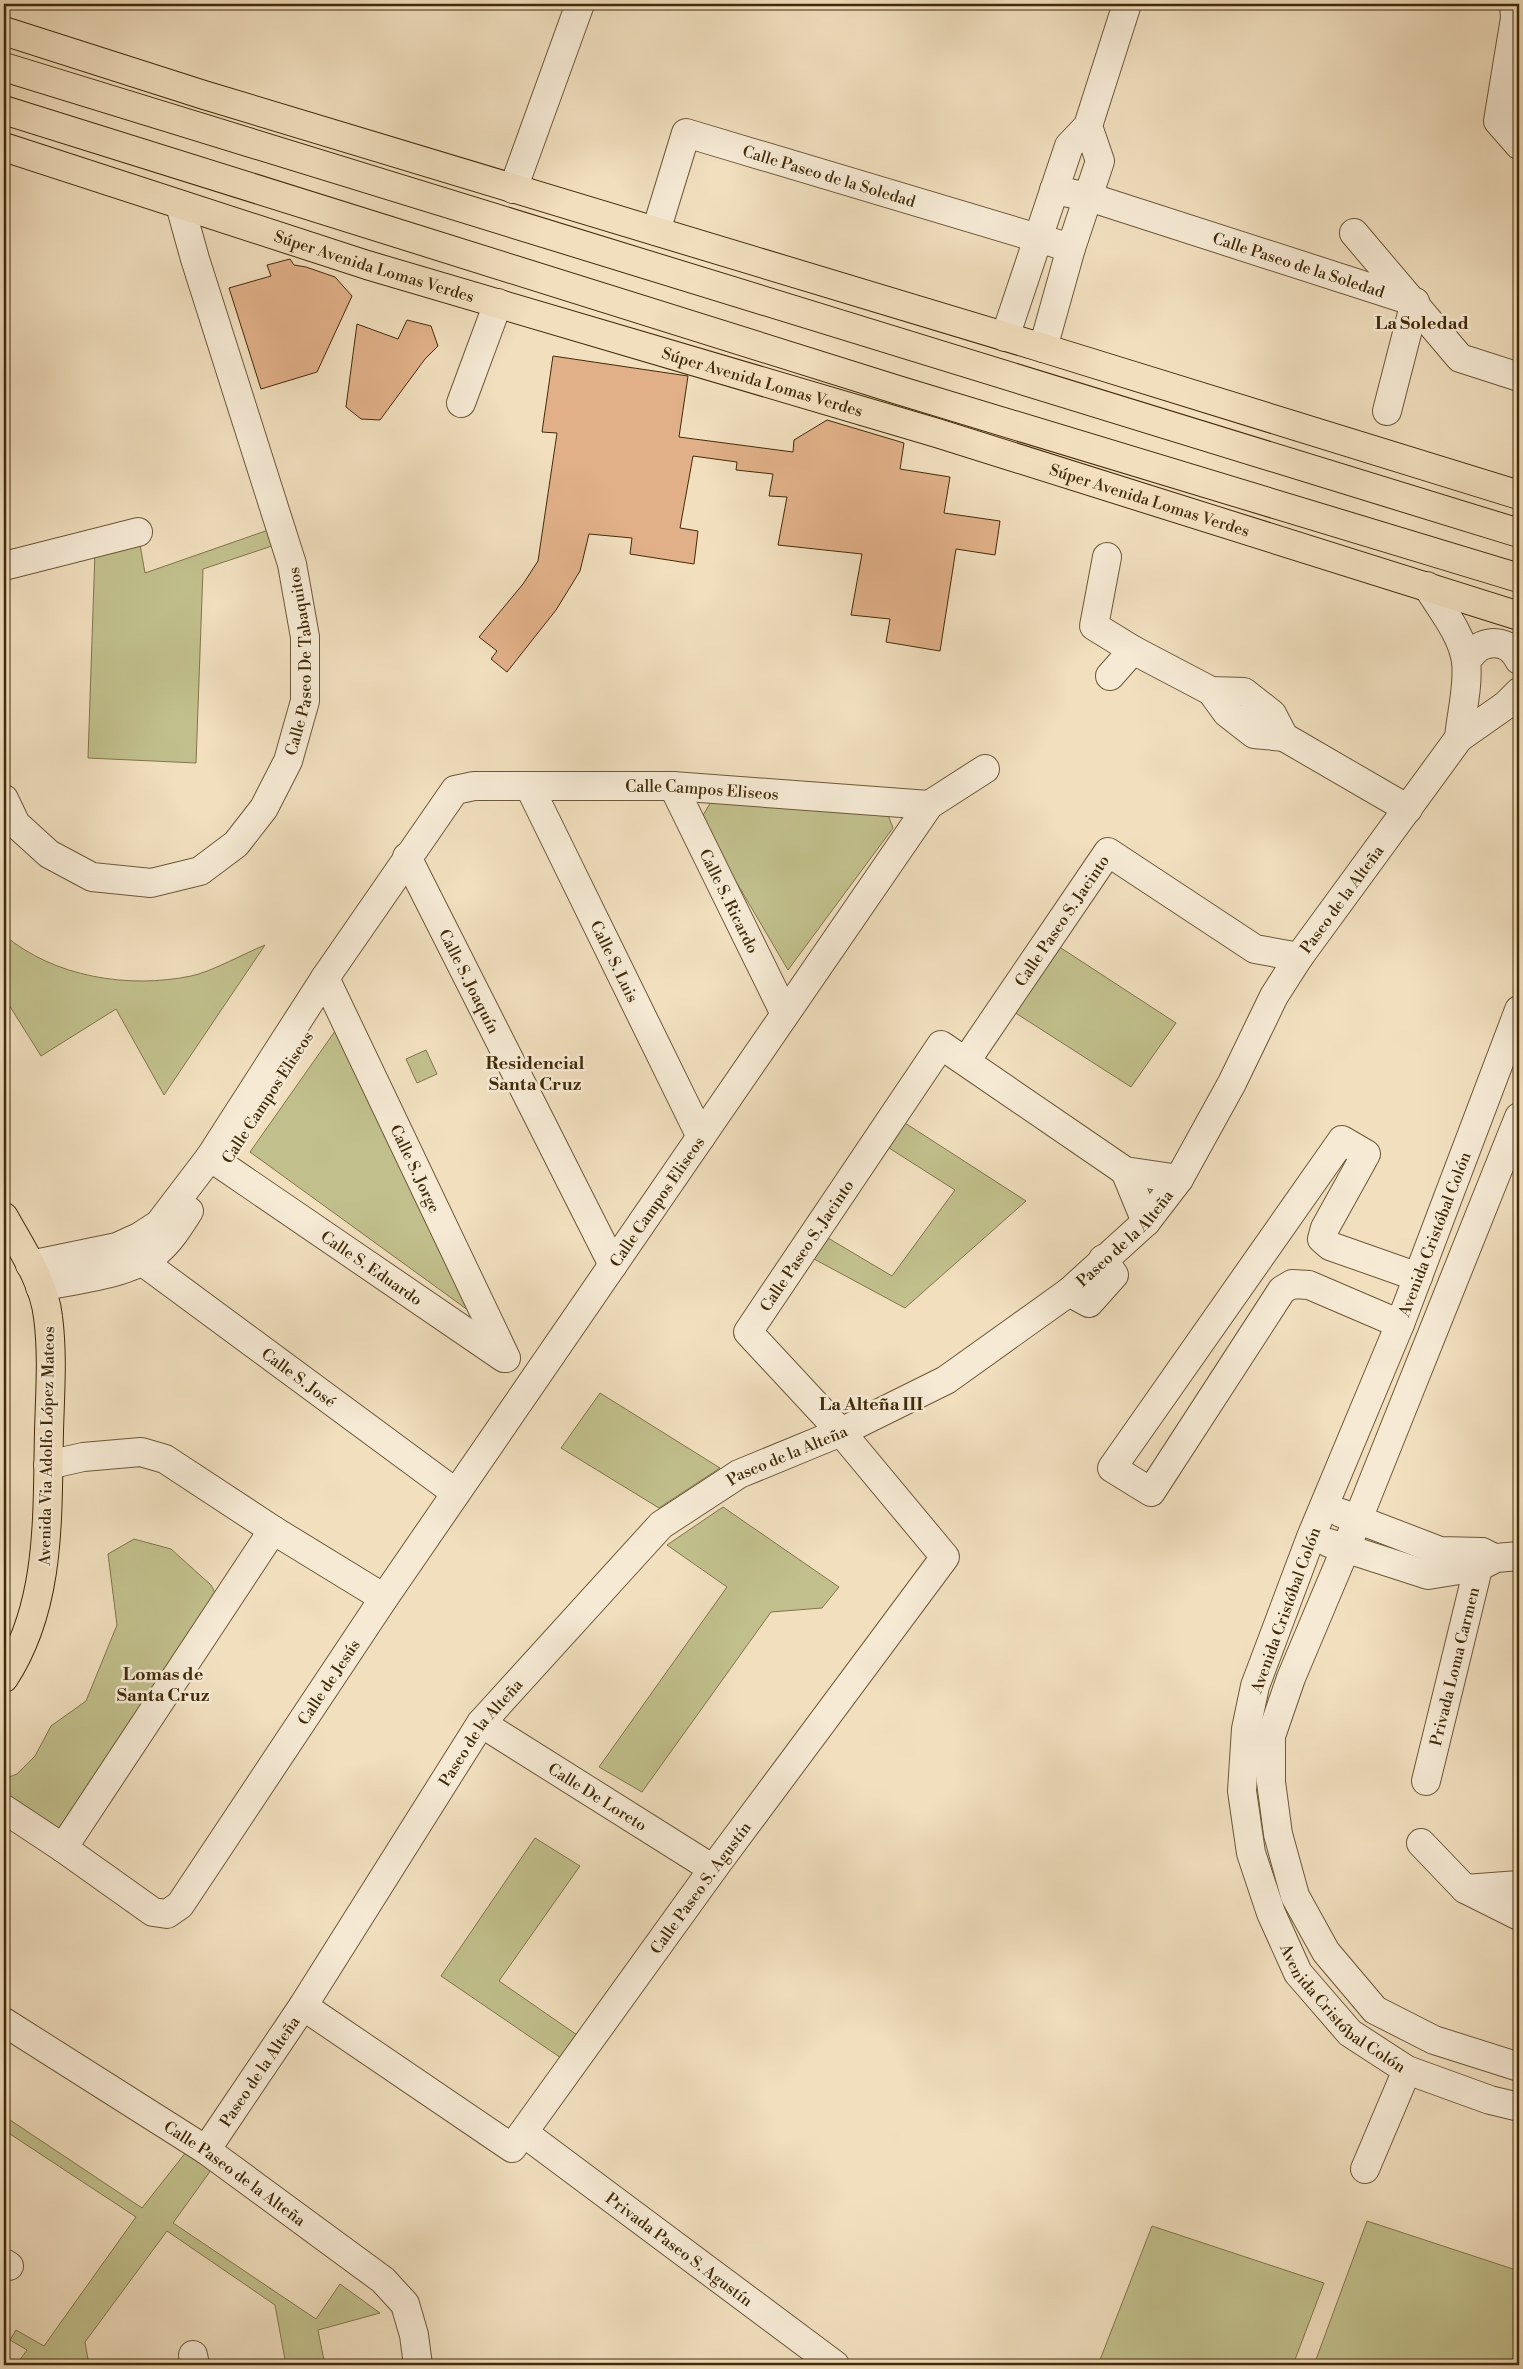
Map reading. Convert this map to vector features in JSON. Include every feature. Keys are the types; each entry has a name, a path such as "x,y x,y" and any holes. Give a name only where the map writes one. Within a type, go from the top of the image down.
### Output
{"main road":[{"path":"4,30 513,189 1043,348 1519,496"},
{"path":"47,44 129,105"},
{"path":"4,67 1519,533"},
{"name":"Súper Avenida Lomas Verdes","path":"4,110 898,390 1519,578"},
{"name":"Súper Avenida Lomas Verdes","path":"4,147 366,265 937,433 1519,616"},
{"path":"794,310 883,300"},
{"path":"898,390 937,433"},
{"name":"Avenida Via Adolfo López Mateos","path":"4,1217 35,1276 48,1316 51,1359 44,1565 33,1618 15,1661 4,1678"}],"street":[{"path":"513,189 580,4"},
{"path":"1005,337 1070,146 1088,126 1127,4"},
{"path":"1514,4 1514,18 1498,121 1519,145"},
{"path":"1043,348 1071,248 1100,161 1088,126"},
{"name":"Calle Paseo de la Soledad","path":"656,231 686,133 1071,248"},
{"name":"Calle Paseo de la Soledad","path":"1054,190 1089,197 1415,302"},
{"name":"Calle Paseo De Tabaquitos","path":"4,799 16,824 49,854 92,877 150,883 200,871 236,844 264,808 288,761 304,701 305,637 292,564 195,259 180,205"},
{"path":"1354,233 1415,302 1460,358 1519,377"},
{"path":"1387,411 1415,302"},
{"path":"461,403 498,303"},
{"path":"4,566 138,532"},
{"path":"1107,558 1094,626 1133,650 1211,691 1227,713 1254,734 1284,737 1408,809"},
{"name":"Paseo de la Alteña","path":"1427,586 1457,634 1466,660 1459,738"},
{"path":"1466,660 1481,646 1502,644 1514,650 1519,660"},
{"path":"1110,676 1133,650"},
{"name":"Paseo de la Alteña","path":"206,2150 303,2006 482,1724 661,1525 738,1474 841,1432 946,1380 1069,1292 1103,1259 1146,1222 1179,1179 1232,1083 1274,996 1299,957 1459,738 1506,705 1519,692"},
{"name":"Calle Campos Eliseos","path":"384,1598 929,804 985,768"},
{"name":"Calle Campos Eliseos","path":"35,1276 124,1269 143,1262 158,1251 168,1240 329,987 411,864 474,786 673,786 929,804"},
{"name":"Calle S. Luis","path":"529,786 701,1137"},
{"name":"Calle S. Ricardo","path":"673,786 785,1014"},
{"name":"Calle Paseo S. Jacinto","path":"841,1432 748,1332 941,1045 966,1061 1108,852 1255,949 1299,957"},
{"name":"Calle S. Joaquín","path":"411,864 613,1265"},
{"path":"1255,949 1274,996"},
{"name":"Calle S. Jorge","path":"329,987 506,1358"},
{"name":"Avenida Cristóbal Colón","path":"1519,1010 1400,1324 1323,1506 1255,1686 1246,1729 1242,1791 1251,1853 1271,1913 1298,1973 1350,2033 1407,2070 1490,2100 1519,2107"},
{"path":"966,1061 1126,1171 1179,1179"},
{"name":"Avenida Cristóbal Colón","path":"1519,1117 1358,1519 1292,1678 1271,1736 1271,1782 1278,1834 1295,1896 1326,1952 1375,2010 1434,2040 1519,2066"},
{"path":"1400,1324 1309,1285 1292,1284 1282,1290 1152,1492 1112,1468 1342,1140 1366,1154 1325,1228 1322,1239 1330,1246 1418,1277"},
{"name":"Calle Campos Eliseos","path":"35,1276 94,1253 117,1247 139,1237 159,1224 217,1161"},
{"name":"Calle S. Eduardo","path":"217,1161 506,1358 534,1380"},
{"path":"1126,1171 1146,1222"},
{"name":"Calle S. José","path":"143,1262 456,1493"},
{"name":"Calle Paseo S. Agustín","path":"303,2006 512,2148 713,1869 944,1557 841,1432"},
{"path":"48,1465 83,1457 141,1452 165,1459 273,1530 384,1598"},
{"path":"1323,1506 1440,1551 1494,1558"},
{"path":"63,1848 273,1530"},
{"path":"1311,1537 1428,1575 1494,1558"},
{"name":"Privada Loma Carmen","path":"1426,1781 1494,1558"},
{"name":"Calle de Jesús","path":"4,1809 153,1912 167,1914 180,1905 384,1598"},
{"name":"Calle De Loreto","path":"482,1724 713,1869"},
{"path":"1421,1843 1465,1889 1519,1916"},
{"path":"1465,1889 1519,1885"},
{"name":"Calle Paseo de la Alteña","path":"4,2022 206,2150 383,2280 404,2304 414,2335 418,2365"},
{"path":"1365,2169 1407,2070"},
{"name":"Privada Paseo S. Agustín","path":"524,2133 835,2365"}],"shaded area":[{"path":"274,528 278,544 203,569 196,763 88,758 95,551 139,539 145,573"},
{"path":"712,800 888,815 893,828 788,970 731,873 702,817"},
{"path":"4,935 45,961 69,970 117,980 142,981 167,980 199,974 265,945 164,1095 116,1009 41,1056 4,997"},
{"path":"1058,946 1176,1023 1131,1087 1014,1012"},
{"path":"340,1024 472,1313 250,1152"},
{"path":"426,1050 437,1074 417,1083 406,1059"},
{"path":"905,1123 1026,1201 905,1308 814,1259 828,1238 892,1276 955,1190 889,1148"},
{"path":"600,1393 720,1468 659,1508 561,1448"},
{"path":"723,1507 839,1587 822,1608 771,1612 642,1792 599,1767 727,1587 667,1545"},
{"path":"134,1539 171,1549 211,1585 220,1602 58,1829 4,1793 4,1779 17,1774 35,1756 51,1726 86,1701 117,1625 108,1554"},
{"path":"535,1838 580,1866 499,1981 580,2037 564,2060 441,1976"},
{"path":"4,2116 142,2208 194,2142 219,2159 173,2223 316,2319 340,2284 380,2313 318,2330 325,2365 286,2365 275,2305 167,2231 85,2342 89,2365 16,2365 27,2350 10,2340 16,2330 44,2346 136,2217 4,2130"},
{"path":"1367,2221 1519,2271 1519,2340 1511,2365 1314,2365"},
{"path":"1152,2226 1324,2283 1293,2365 1098,2365"}],"building":[{"path":"290,259 294,265 335,277 352,296 317,372 261,389 229,288 271,276 267,265"},
{"path":"407,320 431,326 438,346 425,359 380,420 361,419 346,407 357,324 398,339"},
{"path":"553,356 688,376 679,437 793,452 794,440 827,420 904,443 900,469 950,477 944,513 1000,521 995,555 956,549 940,651 886,642 890,619 851,615 862,554 778,545 787,497 769,496 773,474 736,470 737,462 693,456 680,528 698,531 694,564 630,554 632,538 589,534 580,571 556,610 507,672 491,659 497,651 479,637 523,584 538,561 557,433 542,432"}],"district":[{"name":"La Soledad","path":"1422,323"},
{"name":"Residencial Santa Cruz","path":"535,1073"},
{"name":"La Alteña III","path":"871,1404"},
{"name":"Lomas de Santa Cruz","path":"163,1684"}]}
